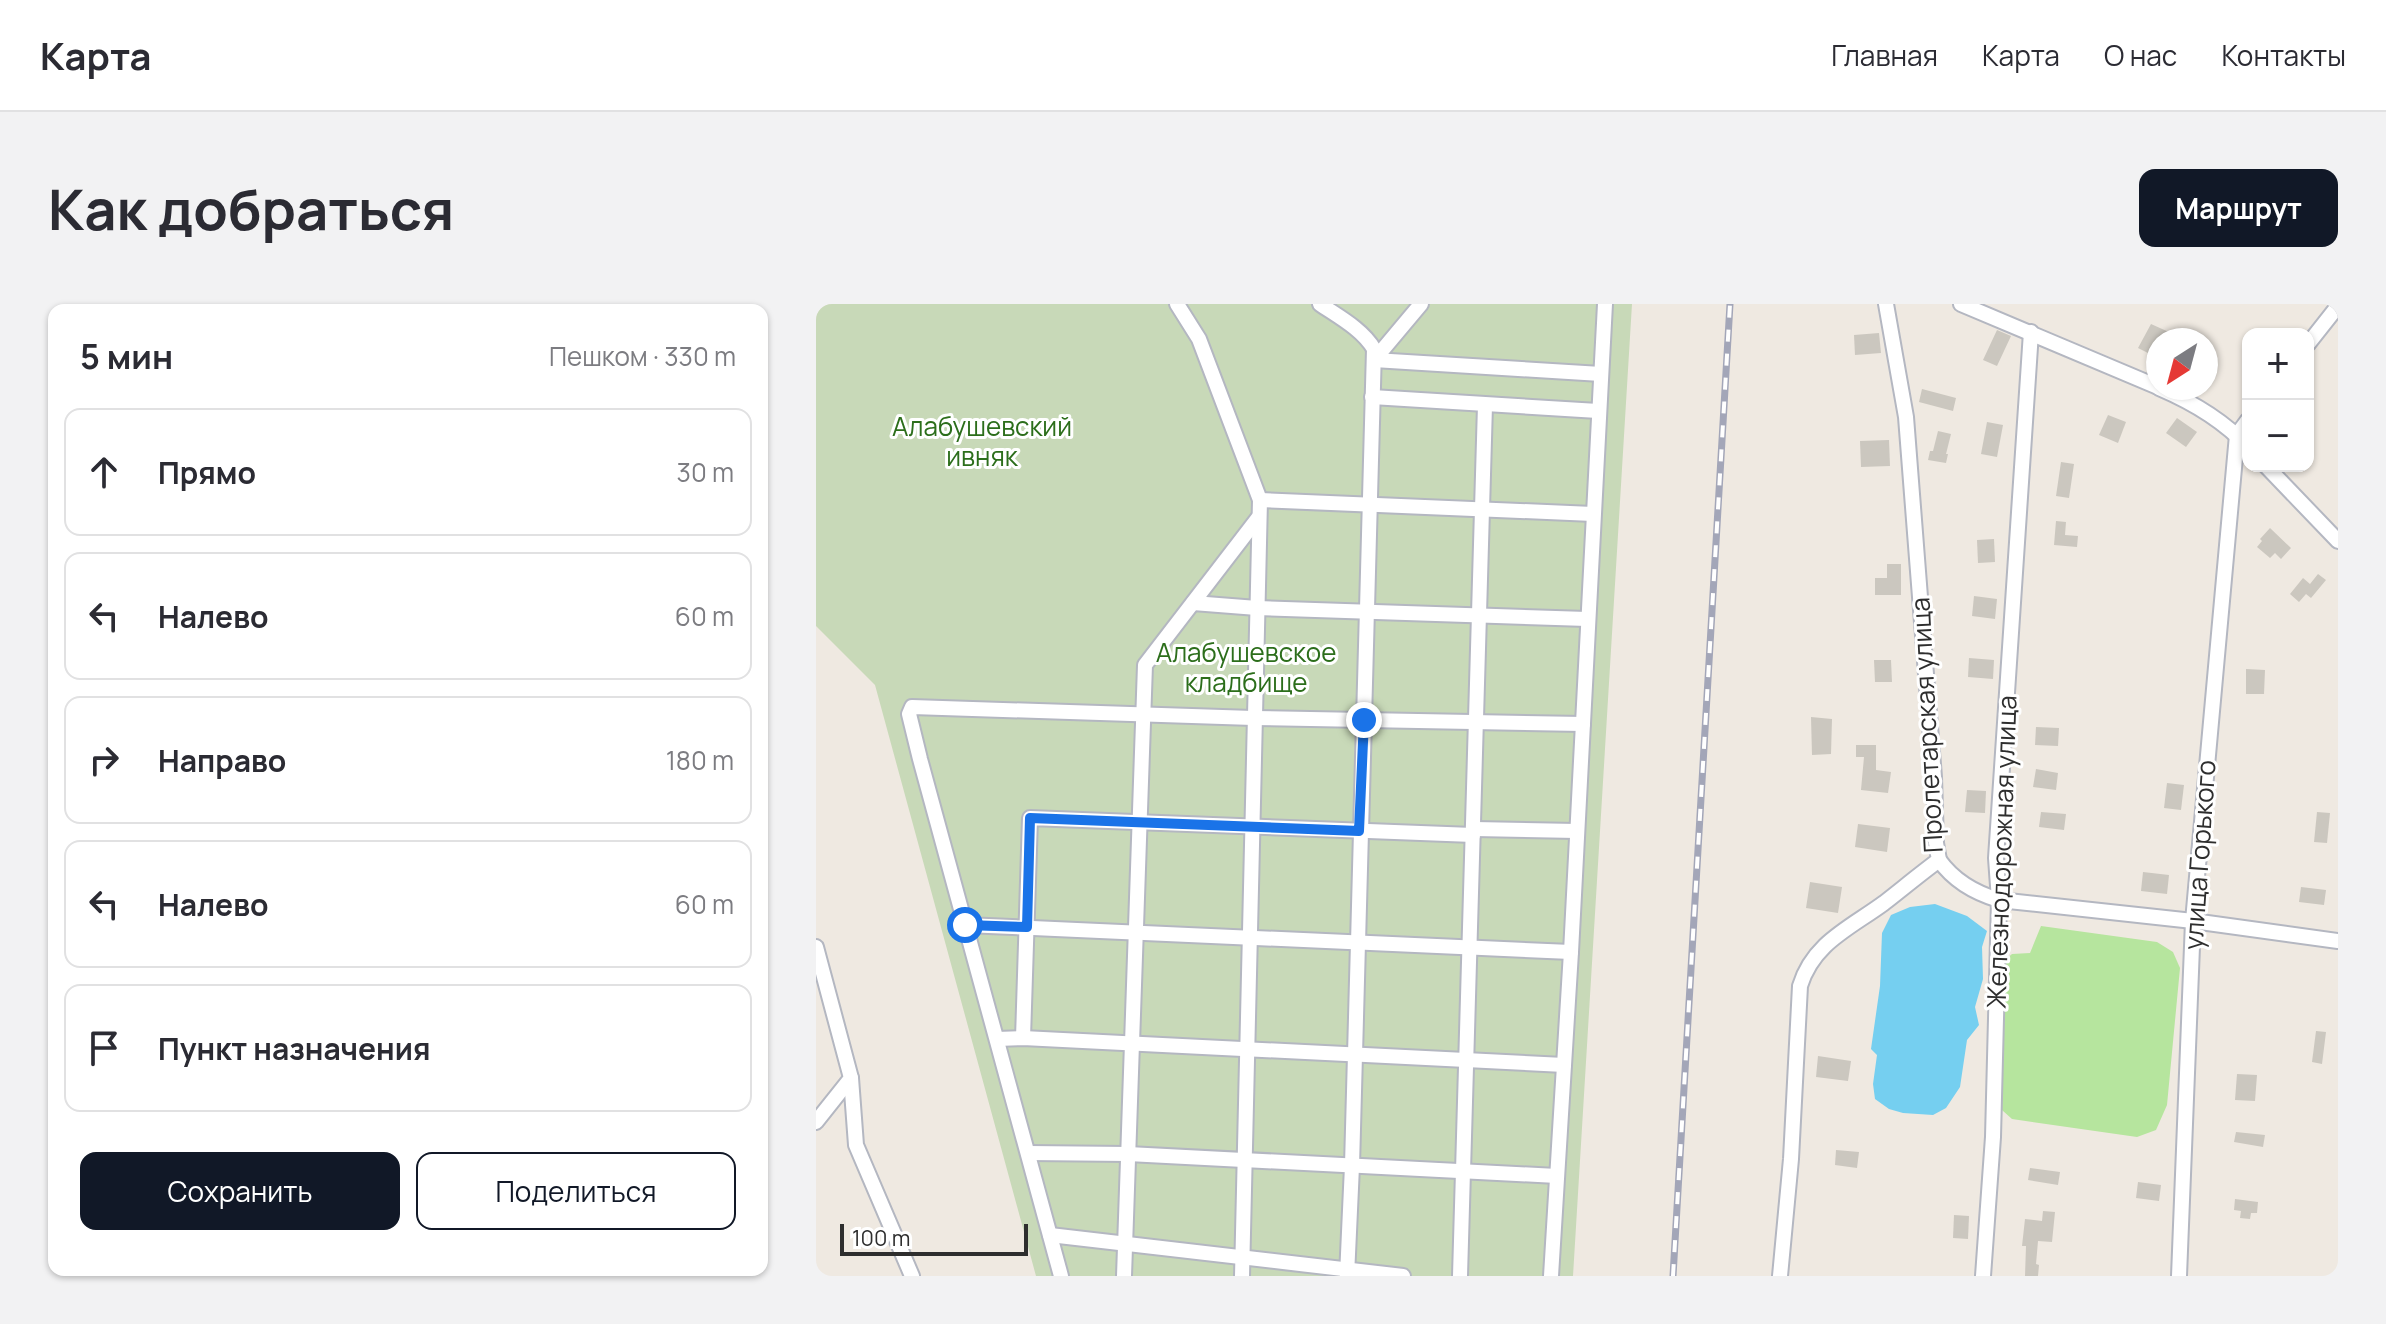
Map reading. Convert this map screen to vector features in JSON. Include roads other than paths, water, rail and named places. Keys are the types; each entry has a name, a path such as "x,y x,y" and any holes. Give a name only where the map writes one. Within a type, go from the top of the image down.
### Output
{"street":[{"path":"1177,304 1199,339 1260,500 1242,1276"},
{"path":"1320,304 1368,340 1374,349 1347,1273"},
{"path":"1374,360 1421,304"},
{"path":"1551,1276 1605,304"},
{"name":"Пролетарская улица","path":"1780,1276 1791,1159 1800,986 1805,968 1831,939 1939,860 1907,431 1886,304"},
{"path":"1961,304 2146,382"},
{"path":"2314,336 2338,306"},
{"name":"Железнодорожная улица","path":"1983,1276 1993,1137 1999,900 1996,858 2031,332"},
{"path":"1374,360 1601,374"},
{"path":"1372,397 1598,411"},
{"path":"2186,400 2242,440"},
{"path":"1460,1276 1485,405"},
{"path":"2237,435 2242,428"},
{"name":"улица Горького","path":"2179,1276 2193,921 2237,435"},
{"path":"2272,472 2338,541"},
{"path":"1260,500 1593,514"},
{"path":"1124,1276 1145,665 1258,518"},
{"path":"1193,603 1587,619"},
{"path":"1061,1276 912,729 909,714 912,707 1583,724"},
{"path":"1023,1038 1030,818 1359,831 1577,831"},
{"path":"1939,860 1947,872 1966,886 1999,900 2193,921 2338,941"},
{"path":"965,925 1571,952"},
{"path":"816,947 851,1078 856,1145 912,1276"},
{"path":"997,1039 1564,1065"},
{"path":"816,1122 851,1078"},
{"path":"1028,1153 1128,1154 1557,1176"},
{"path":"1050,1235 1243,1257 1347,1273 1403,1276"}],"water":[{"path":"1935,904 1967,916 1987,931 1982,947 1983,979 1975,1007 1979,1025 1967,1040 1960,1087 1946,1108 1933,1115 1903,1113 1889,1109 1875,1099 1873,1084 1877,1055 1871,1049 1880,986 1882,933 1891,915 1910,907"}],"railway":[{"path":"1673,1276 1730,304"}],"park label":[{"name":"Алабушевский ивняк","path":"982,442"},
{"name":"Алабушевское кладбище","path":"1246,668"}]}
